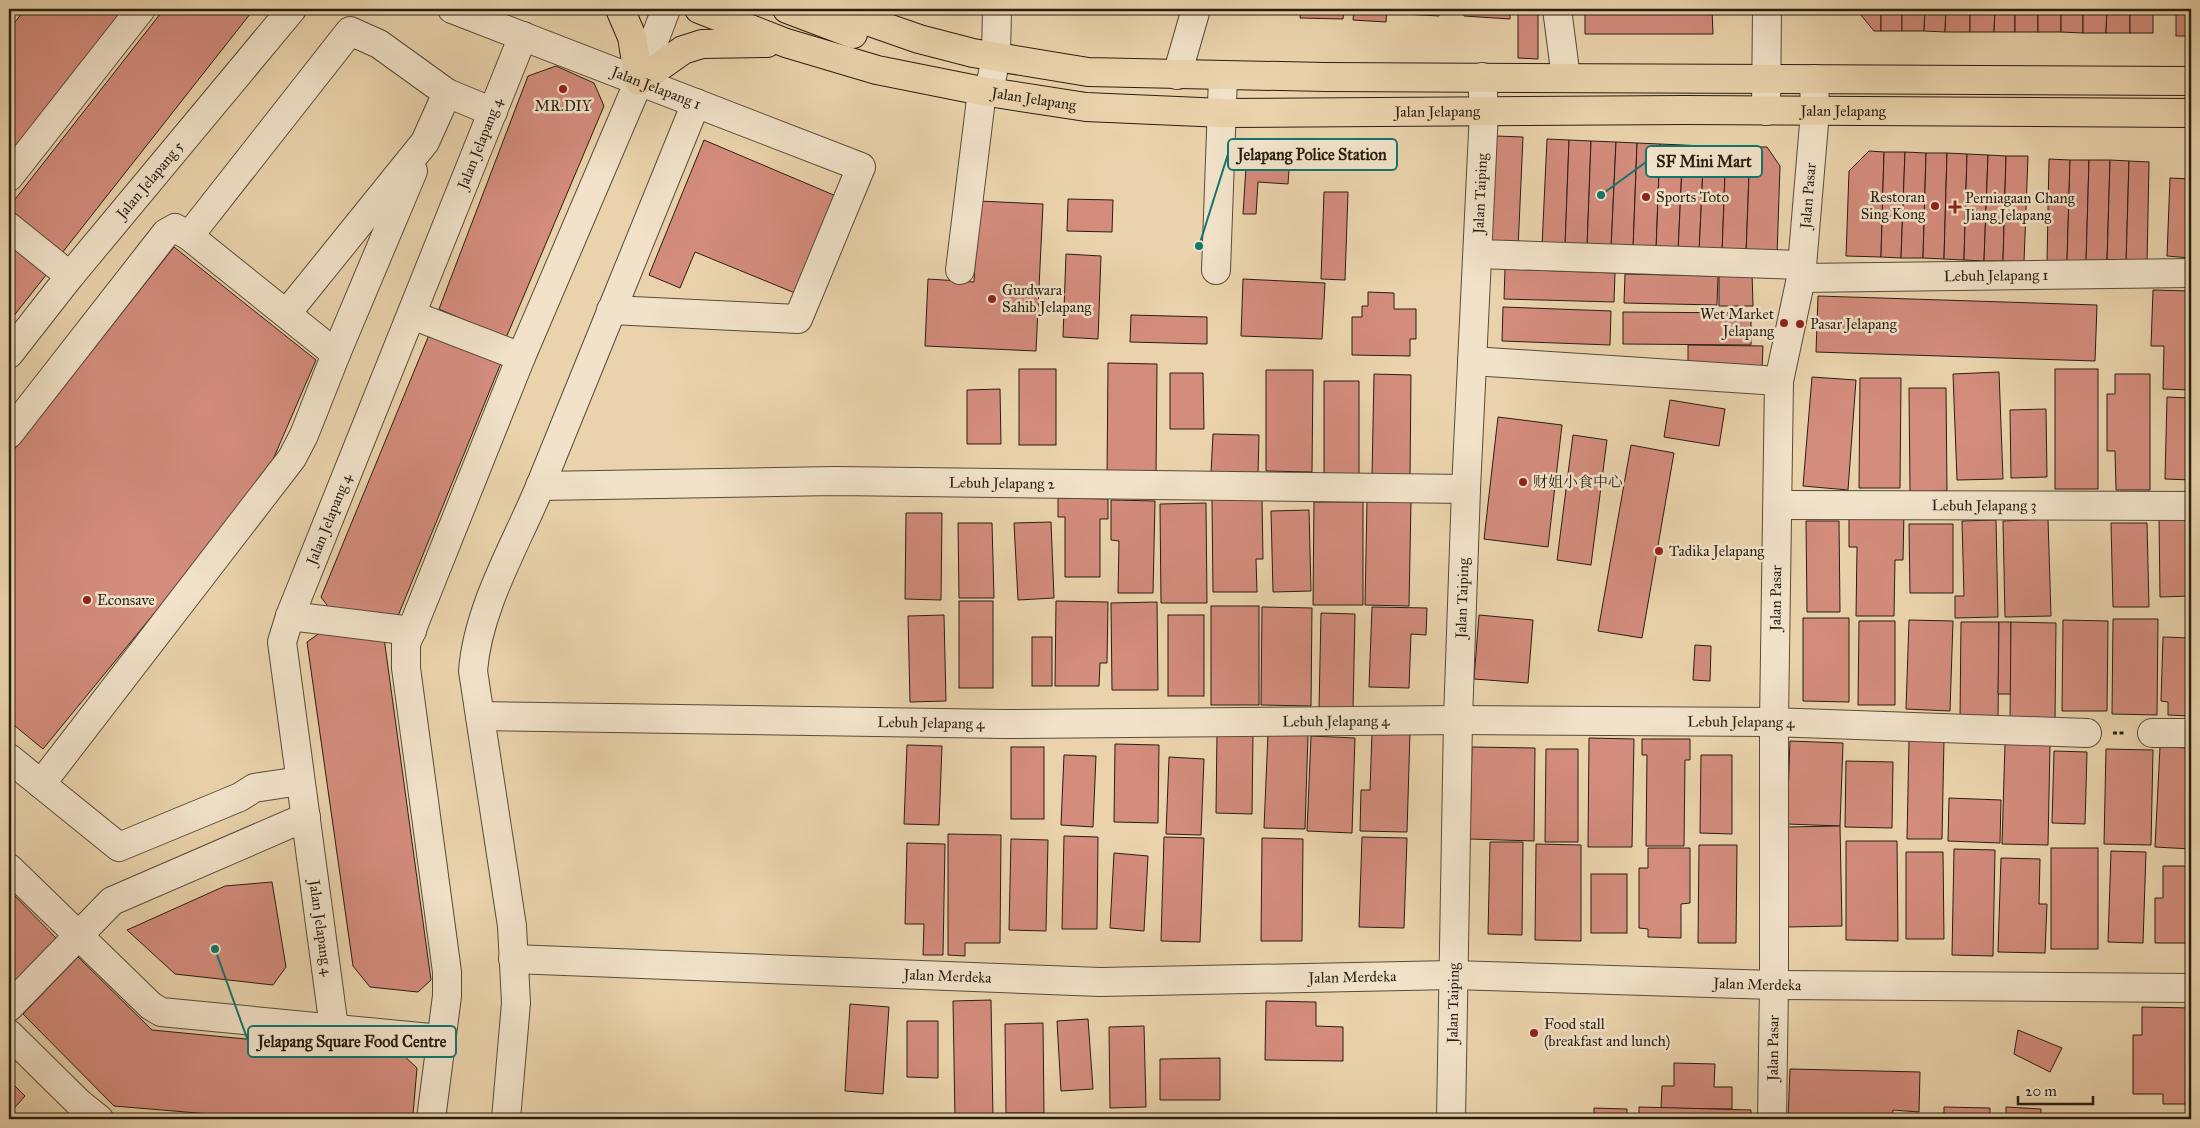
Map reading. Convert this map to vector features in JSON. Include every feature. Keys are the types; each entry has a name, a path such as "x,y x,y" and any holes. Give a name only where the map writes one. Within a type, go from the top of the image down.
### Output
{"main road":[{"path":"620,9 632,37 639,81 683,50 702,44 786,43"},
{"name":"Jalan Jelapang","path":"699,9 786,43 876,70 986,92 1086,107 1223,113 1484,111 2191,113"},
{"path":"787,9 861,37 913,53 930,56 996,57"},
{"path":"833,9 919,39 996,57 1088,72 1223,76 2191,81"}],"street":[{"path":"9,177 141,9"},
{"name":"Jalan Jelapang 5","path":"9,354 70,276 292,9"},
{"name":"Jalan Jelapang 1","path":"452,9 861,167 798,319 611,310"},
{"path":"431,1119 447,972 406,668 406,644 521,357 639,81 666,9"},
{"path":"960,270 986,92 996,57 997,9"},
{"path":"1177,75 1196,9"},
{"path":"1557,9 1566,78"},
{"path":"1766,112 1767,9"},
{"path":"189,236 350,31 379,44 447,93 493,112"},
{"name":"Jalan Jelapang 4","path":"334,1028 282,642 290,616 523,36"},
{"path":"1216,270 1223,76"},
{"name":"Jalan Taiping","path":"1451,1119 1458,720 1466,489 1484,111 1482,78"},
{"name":"Jalan Pasar","path":"1772,1119 1774,722 1779,381 1801,271 1814,112 1814,80"},
{"path":"41,784 292,458 304,435 336,354 447,93"},
{"path":"506,1119 516,1003 512,926 473,670 475,646 484,616 540,486 696,103"},
{"path":"287,313 425,142"},
{"path":"9,227 70,276"},
{"path":"9,434 166,233 175,228 189,236 336,354"},
{"name":"Lebuh Jelapang 1","path":"1478,254 1801,271 2191,273"},
{"path":"412,315 521,357"},
{"path":"1472,361 1779,381"},
{"name":"Lebuh Jelapang 2","path":"540,486 835,481 1466,489"},
{"name":"Lebuh Jelapang 3","path":"1778,504 2191,506"},
{"path":"290,616 412,632"},
{"name":"Lebuh Jelapang 4","path":"480,716 1005,724 1458,720 1774,722 2087,733"},
{"path":"2152,733 2191,733"},
{"path":"9,758 119,847 240,797 254,788 300,782"},
{"path":"9,1007 112,901 306,817"},
{"path":"9,868 151,1006 161,1012 441,1039"},
{"name":"Jalan Merdeka","path":"513,959 1100,982 1453,975 1774,985 2191,988"},
{"path":"9,1034 79,1104 99,1119"}],"path":[{"path":"2087,733 2152,733"}],"building":[{"path":"25,9 125,9 9,154 9,30"},
{"path":"164,9 254,9 62,253 9,211 9,207"},
{"path":"1301,9 1344,9 1343,19 1300,18"},
{"path":"1354,9 1387,9 1386,22 1353,20"},
{"path":"1404,9 1439,9 1439,16 1404,14"},
{"path":"1464,9 1510,9 1510,19 1464,16"},
{"path":"1518,9 1538,9 1538,59 1518,58"},
{"path":"1585,9 1712,9 1713,34 1585,34"},
{"path":"1856,9 1881,9 1881,31 1874,31"},
{"path":"1881,9 1902,9 1902,31 1881,31"},
{"path":"1902,9 1925,9 1924,31 1902,31"},
{"path":"1925,9 1946,9 1945,32 1924,31"},
{"path":"1946,9 1970,9 1970,32 1945,32"},
{"path":"1970,9 1995,9 1994,32 1970,32"},
{"path":"1995,9 2015,9 2015,32 1994,32"},
{"path":"2015,9 2038,9 2038,32 2015,32"},
{"path":"2038,9 2061,9 2061,32 2038,32"},
{"path":"2061,9 2083,9 2083,33 2061,32"},
{"path":"2083,9 2107,9 2106,33 2083,33"},
{"path":"2107,9 2130,9 2130,33 2106,33"},
{"path":"2130,9 2153,9 2153,33 2130,33"},
{"path":"2176,9 2191,9 2191,36 2176,36"},
{"path":"556,66 594,83 604,106 506,338 439,309 528,76"},
{"path":"1496,136 1523,137 1518,249 1491,247"},
{"path":"1547,139 1569,140 1565,247 1542,246"},
{"path":"704,140 836,196 795,293 695,252 680,288 649,275"},
{"path":"1569,140 1591,141 1587,248 1565,247"},
{"path":"1591,141 1616,142 1611,249 1587,248"},
{"path":"1616,142 1637,143 1633,250 1611,249"},
{"name":"Sports Toto","path":"1637,143 1660,144 1656,251 1633,250"},
{"path":"1660,144 1683,145 1678,252 1656,251"},
{"path":"1683,145 1704,146 1699,253 1678,252"},
{"path":"1704,146 1726,147 1722,254 1699,253"},
{"path":"1726,147 1750,147 1746,255 1722,254"},
{"path":"1750,147 1767,147 1780,166 1777,256 1746,255"},
{"path":"1869,151 1884,152 1881,257 1846,256 1849,171"},
{"path":"1884,152 1905,152 1901,258 1881,257"},
{"path":"1905,152 1926,153 1923,258 1901,258"},
{"name":"Restoran Sing Kong","path":"1926,153 1947,153 1944,259 1923,258"},
{"name":"Perniagaan Chang Jiang Jelapang","path":"1947,153 1967,154 1964,260 1944,259"},
{"path":"1967,154 1988,155 1984,261 1964,260"},
{"path":"1988,155 2006,156 2003,261 1984,261"},
{"path":"2006,156 2028,156 2024,262 2003,261"},
{"path":"2049,159 2070,160 2067,262 2047,262"},
{"path":"2070,160 2089,160 2086,263 2067,262"},
{"path":"2089,160 2110,160 2107,263 2086,263"},
{"path":"2110,160 2129,161 2126,264 2107,263"},
{"path":"2129,161 2149,162 2147,265 2126,264"},
{"path":"1246,167 1289,170 1288,184 1258,182 1256,214 1243,214"},
{"path":"2170,178 2191,179 2191,258 2167,256"},
{"path":"1324,192 1348,192 1345,280 1321,279"},
{"path":"1068,199 1113,200 1112,232 1067,231"},
{"path":"978,201 1043,204 1036,351 925,346 928,279 974,282"},
{"path":"9,245 46,275 9,322"},
{"name":"Econsave","path":"174,247 316,360 265,478 43,749 9,721 9,456"},
{"path":"1066,254 1101,256 1098,339 1063,337"},
{"path":"1505,269 1615,273 1614,302 1504,299"},
{"path":"1752,272 1753,306 1719,306 1719,273"},
{"path":"1625,274 1718,276 1717,305 1624,303"},
{"path":"1243,279 1325,283 1322,339 1241,336"},
{"path":"2153,290 2191,291 2191,390 2163,389 2164,346 2151,346"},
{"path":"1368,292 1394,293 1394,309 1416,309 1416,339 1410,339 1410,356 1352,355 1352,317 1362,317 1362,306 1368,306"},
{"path":"1818,296 2097,305 2095,361 1816,352"},
{"path":"1503,307 1611,311 1610,345 1502,341"},
{"path":"1623,312 1751,313 1751,345 1623,344"},
{"path":"1131,315 1207,317 1207,344 1130,342"},
{"path":"429,335 501,363 398,616 330,609 321,597"},
{"path":"1688,345 1763,346 1762,369 1688,368"},
{"path":"1108,363 1157,364 1156,478 1107,477"},
{"path":"1019,369 1056,369 1056,445 1019,445"},
{"path":"2055,369 2098,369 2098,489 2055,489"},
{"path":"1266,370 1313,370 1312,472 1266,471"},
{"path":"1999,372 2003,479 1957,480 1953,374"},
{"path":"1170,373 1203,373 1204,429 1170,429"},
{"path":"1374,374 1411,375 1410,478 1372,477"},
{"path":"2115,374 2150,374 2150,490 2116,490 2115,451 2107,451 2107,394 2115,394"},
{"path":"1812,377 1856,380 1848,490 1803,486"},
{"path":"1860,378 1901,378 1900,488 1859,488"},
{"path":"1324,381 1359,381 1359,477 1324,476"},
{"path":"1909,388 1946,388 1947,491 1910,492"},
{"path":"1000,389 1001,444 967,444 967,390"},
{"path":"2167,397 2191,398 2191,480 2165,479"},
{"path":"1670,400 1725,409 1719,446 1664,437"},
{"path":"2046,409 2047,477 2011,478 2010,410"},
{"name":"财姐小食中心","path":"1498,417 1562,425 1548,547 1484,539"},
{"path":"1213,434 1259,435 1258,475 1211,473"},
{"path":"1573,435 1607,440 1591,565 1557,560"},
{"path":"1631,445 1674,453 1642,638 1598,631"},
{"path":"1058,498 1108,499 1108,519 1100,519 1100,577 1065,577 1065,517 1058,517"},
{"path":"1212,499 1262,499 1263,559 1256,559 1257,592 1213,592"},
{"path":"1111,500 1155,501 1153,593 1118,593 1119,541 1111,540"},
{"path":"1367,501 1411,502 1409,606 1365,605"},
{"path":"1314,502 1363,502 1363,605 1313,605"},
{"path":"1206,503 1207,603 1161,603 1160,504"},
{"path":"1309,510 1311,591 1273,592 1271,511"},
{"path":"1849,510 1904,511 1903,560 1895,560 1894,616 1856,616 1857,547 1849,547"},
{"path":"906,513 942,513 941,600 905,599"},
{"path":"2191,515 2191,596 2160,597 2159,516"},
{"path":"2048,519 2051,616 2005,617 2003,521"},
{"path":"1996,520 1998,617 1955,618 1955,596 1964,596 1962,521"},
{"path":"1806,521 1839,521 1840,612 1807,612"},
{"path":"1051,522 1054,598 1018,600 1014,523"},
{"path":"958,523 992,523 994,598 959,598"},
{"path":"2111,523 2147,523 2149,607 2113,607"},
{"path":"1909,524 1953,524 1953,593 1910,593"},
{"path":"959,601 993,601 993,688 959,688"},
{"path":"1056,601 1108,602 1107,663 1100,663 1099,686 1055,686"},
{"path":"1157,602 1158,690 1112,690 1111,603"},
{"path":"1211,606 1259,606 1259,705 1211,705"},
{"path":"1262,607 1312,608 1311,706 1261,705"},
{"path":"1372,607 1427,608 1426,635 1411,634 1409,688 1369,687"},
{"path":"1321,613 1355,614 1353,710 1319,709"},
{"path":"944,615 946,701 910,702 908,616"},
{"path":"1168,615 1204,615 1204,696 1168,696"},
{"path":"1479,615 1533,620 1528,683 1474,679"},
{"path":"1803,618 1849,618 1849,702 1803,701"},
{"path":"2113,619 2158,619 2157,715 2112,714"},
{"path":"1909,620 1953,621 1950,711 1906,709"},
{"path":"2063,620 2108,621 2107,711 2062,711"},
{"path":"1859,621 1895,621 1895,705 1858,705"},
{"path":"1961,622 1999,622 1998,721 1960,720"},
{"path":"1999,622 2011,622 2011,694 1998,694"},
{"path":"2011,622 2056,623 2055,721 2010,720"},
{"path":"321,632 384,638 431,980 418,992 370,987 353,966 307,642"},
{"path":"1032,637 1052,637 1052,686 1032,686"},
{"path":"2163,637 2191,638 2191,716 2168,715 2168,702 2161,701"},
{"path":"1695,645 1711,646 1710,681 1693,680"},
{"path":"1372,732 1410,733 1407,832 1360,831 1361,790 1370,790"},
{"path":"1217,733 1253,733 1252,814 1216,813"},
{"path":"1268,733 1308,735 1305,829 1264,828"},
{"path":"1311,736 1355,738 1352,833 1307,831"},
{"path":"1589,738 1634,739 1632,847 1588,847"},
{"path":"1642,739 1690,739 1690,760 1685,760 1684,846 1646,846 1647,755 1642,755"},
{"path":"1909,740 1944,740 1942,839 1907,839"},
{"path":"1790,741 1843,743 1840,826 1787,824"},
{"path":"1115,744 1159,745 1158,823 1114,822"},
{"path":"2005,744 2050,745 2048,845 2002,844"},
{"path":"907,745 942,746 939,825 904,824"},
{"path":"1011,747 1044,747 1044,819 1011,819"},
{"path":"1472,747 1535,748 1534,841 1470,839"},
{"path":"2160,747 2191,748 2191,849 2155,847"},
{"path":"1546,749 1578,749 1578,842 1545,842"},
{"path":"2106,749 2153,750 2151,845 2104,844"},
{"path":"2054,751 2087,752 2085,824 2052,823"},
{"path":"1064,755 1096,756 1093,827 1061,825"},
{"path":"1701,755 1732,755 1732,834 1700,833"},
{"path":"1169,757 1204,759 1201,835 1166,834"},
{"path":"1846,761 1893,762 1892,828 1845,827"},
{"path":"1949,798 2001,800 2000,843 1948,841"},
{"path":"1840,826 1842,926 1787,927 1785,827"},
{"path":"948,834 1001,835 1000,943 965,943 965,956 948,955"},
{"path":"1064,836 1098,837 1097,929 1062,929"},
{"path":"1164,837 1204,838 1200,942 1161,941"},
{"path":"1362,837 1407,838 1404,928 1359,927"},
{"path":"1262,838 1303,839 1302,941 1261,941"},
{"path":"1011,839 1048,840 1046,931 1009,930"},
{"path":"1846,841 1897,841 1898,941 1846,940"},
{"path":"1490,842 1523,842 1522,935 1488,934"},
{"path":"907,843 945,844 943,955 923,955 924,924 905,924"},
{"path":"1536,844 1581,845 1581,941 1535,940"},
{"path":"1699,845 1737,845 1736,943 1698,943"},
{"path":"1648,848 1690,848 1690,903 1681,904 1681,938 1648,937 1648,929 1639,928 1639,868 1648,868"},
{"path":"2051,848 2098,848 2098,949 2051,949"},
{"path":"1954,849 1995,850 1993,956 1952,955"},
{"path":"2111,851 2146,852 2143,943 2108,942"},
{"path":"1906,852 1943,852 1944,939 1906,939"},
{"path":"1114,853 1148,856 1144,931 1110,928"},
{"path":"2001,858 2040,859 2039,904 2047,904 2045,953 1998,952"},
{"path":"2163,866 2191,866 2191,943 2155,943 2155,898 2163,898"},
{"path":"1591,874 1627,874 1627,933 1591,933"},
{"path":"272,882 286,967 273,985 175,974 127,930 225,886"},
{"path":"9,890 58,940 9,991"},
{"path":"78,957 152,1030 402,1054 417,1068 413,1114 407,1119 269,1119 114,1106 23,1014"},
{"path":"991,1000 993,1119 955,1119 953,1001"},
{"path":"1266,1001 1316,1002 1316,1026 1343,1027 1343,1061 1265,1060"},
{"path":"850,1004 889,1007 883,1094 845,1091"},
{"path":"2142,1007 2191,1008 2191,1104 2163,1104 2163,1094 2133,1094 2133,1035 2142,1035"},
{"path":"1088,1019 1093,1089 1061,1091 1057,1021"},
{"path":"907,1021 938,1021 938,1078 907,1077"},
{"path":"1043,1023 1044,1113 1006,1113 1005,1024"},
{"path":"1144,1026 1146,1107 1110,1108 1109,1027"},
{"path":"2018,1030 2062,1048 2050,1072 2014,1054"},
{"path":"1220,1058 1220,1100 1160,1100 1160,1059"},
{"path":"1674,1063 1715,1064 1714,1087 1732,1087 1732,1109 1661,1108 1662,1086 1674,1086"},
{"path":"1790,1069 1920,1072 1919,1112 1893,1110 1892,1119 1788,1119"},
{"path":"9,1080 25,1096 9,1114"},
{"path":"1639,1107 1751,1110 1751,1119 1639,1119"},
{"path":"1944,1107 1990,1108 1990,1119 1944,1119"},
{"path":"2006,1107 2041,1109 2041,1119 2006,1119"},
{"path":"1594,1108 1627,1109 1627,1119 1594,1119"},
{"path":"1535,1114 1584,1115 1584,1119 1535,1119"},
{"path":"1896,1116 1936,1117 1935,1119 1896,1119"}],"place":[{"name":"MR.DIY","path":"563,89"},
{"name":"SF Mini Mart","path":"1601,195"},
{"name":"Sports Toto","path":"1646,197"},
{"name":"Restoran Sing Kong","path":"1935,206"},
{"name":"Perniagaan Chang Jiang Jelapang","path":"1955,207"},
{"name":"Jelapang Police Station","path":"1199,246"},
{"name":"Gurdwara Sahib Jelapang","path":"992,299"},
{"name":"Wet Market Jelapang","path":"1784,323"},
{"name":"Pasar Jelapang","path":"1800,324"},
{"name":"财姐小食中心","path":"1523,482"},
{"name":"Tadika Jelapang","path":"1659,551"},
{"name":"Econsave","path":"87,600"},
{"name":"Jelapang Square Food Centre","path":"215,949"},
{"name":"Food stall (breakfast and lunch)","path":"1534,1033"}]}
